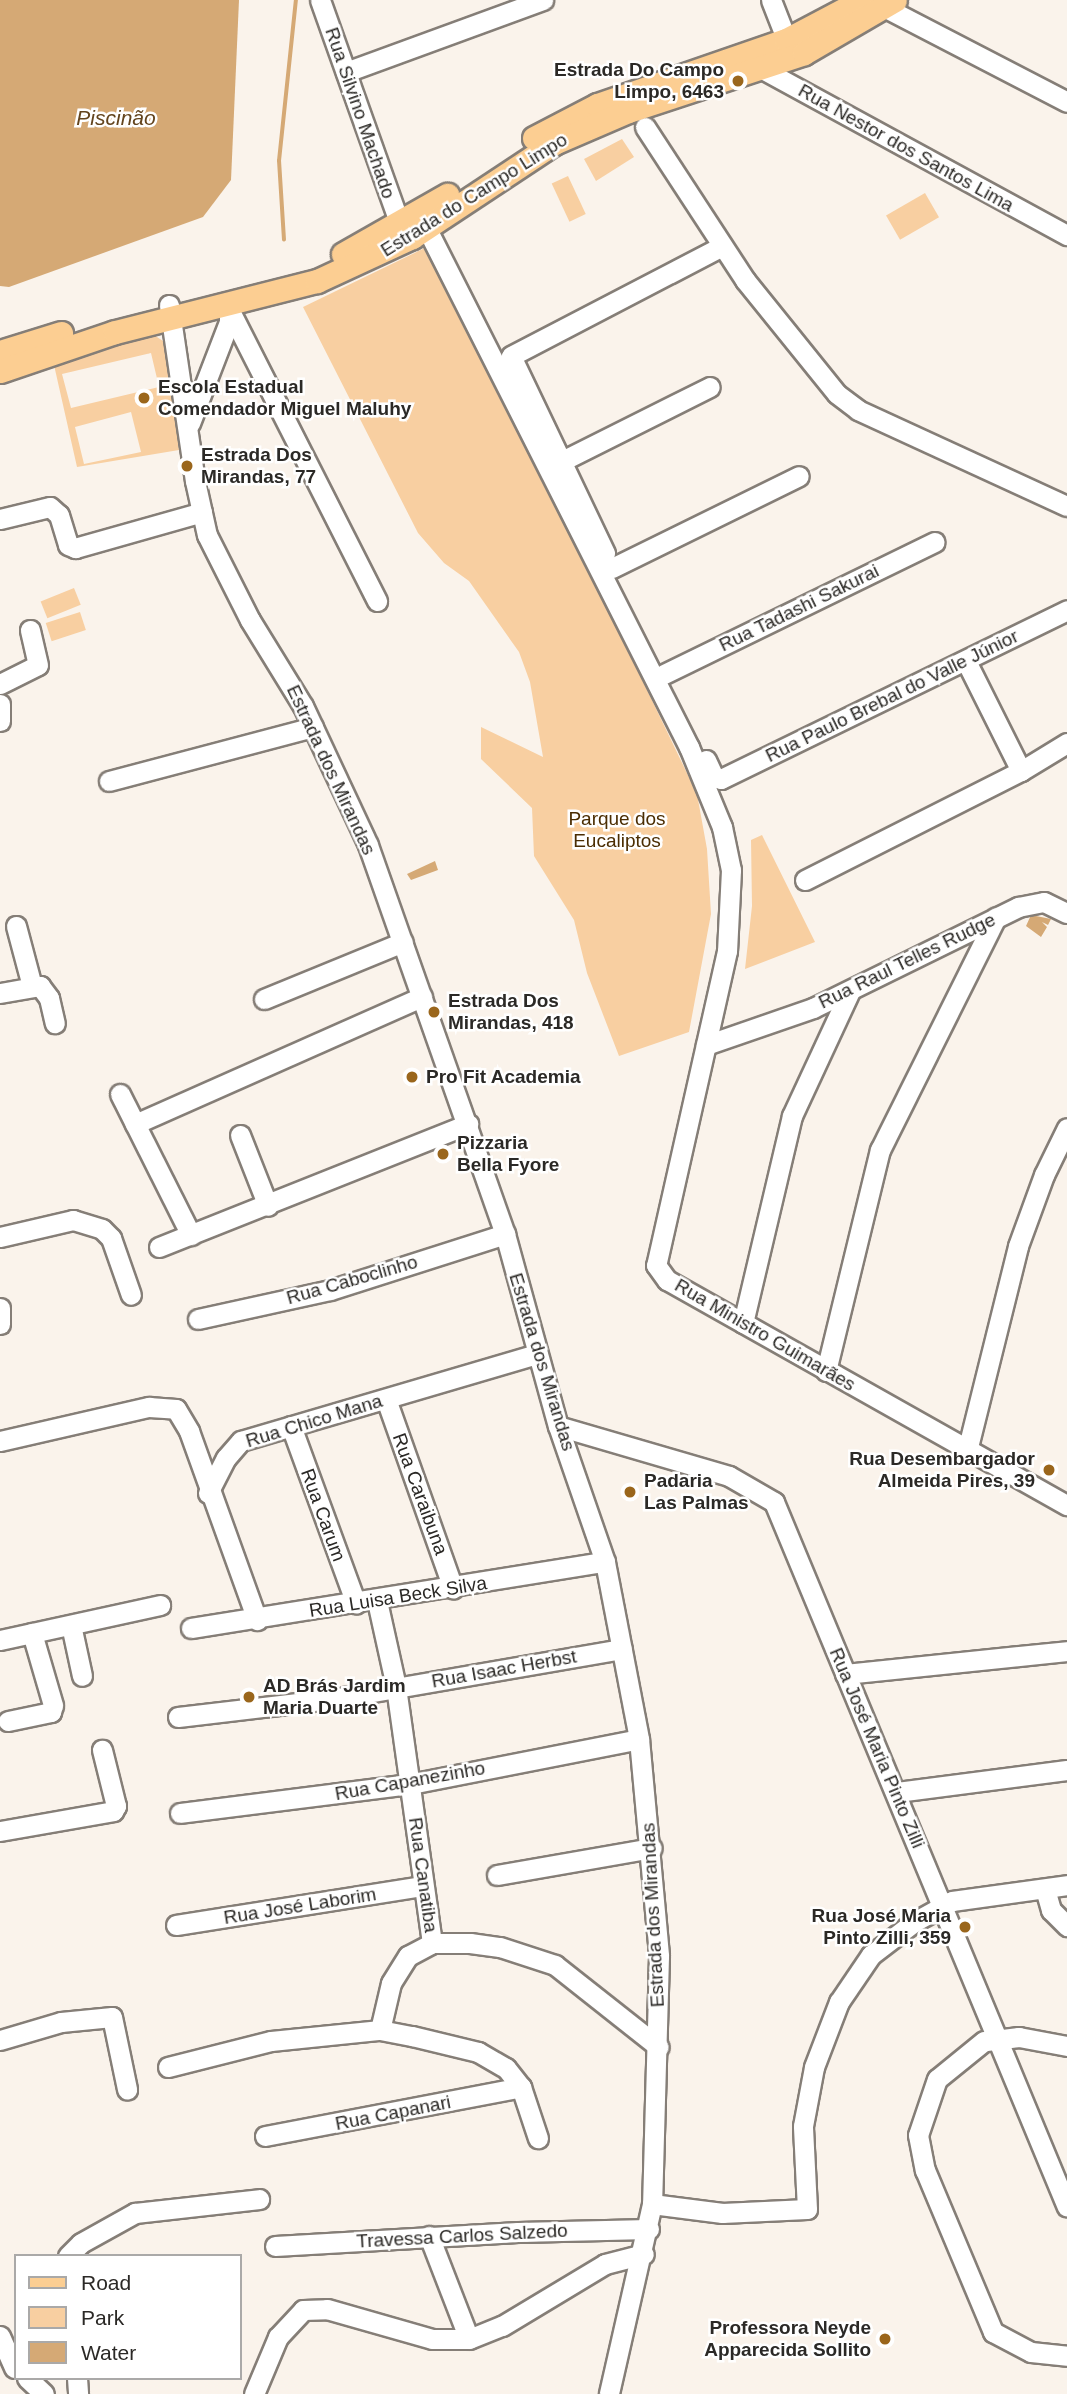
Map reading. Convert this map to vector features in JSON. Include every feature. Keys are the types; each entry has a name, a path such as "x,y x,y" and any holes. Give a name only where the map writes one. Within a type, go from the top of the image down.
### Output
{"main road":[{"name":"Estrada do Campo Limpo","path":"0,352 170,312 229,304 301,287 390,249 554,143 592,125 790,49 881,2"},
{"name":"Estrada do Campo Limpo","path":"229,304 400,225 565,120 760,61"},
{"name":"Estrada do Campo Limpo","path":"0,371 170,312"}],"street":[{"name":"Rua Silvino Machado","path":"320,0 400,225"},
{"path":"346,72 543,0"},
{"path":"771,0 790,49"},
{"path":"881,2 1067,102"},
{"name":"Rua Nestor dos Santos Lima","path":"760,61 1067,235"},
{"path":"645,127 722,246 809,365 849,405 1067,506"},
{"name":"Rua Ministro Guimarães","path":"431,237 690,747 715,806 731,870 727,951 656,1265 667,1280 826,1371 1066,1499"},
{"path":"664,674 511,356 722,246"},
{"path":"229,304 377,601"},
{"name":"Estrada dos Mirandas","path":"189,424 229,304"},
{"name":"Estrada dos Mirandas","path":"170,312 202,512 217,560 313,727 354,809 505,1234 558,1426 605,1562 639,1739 652,1848 659,2047 649,2229 609,2394"},
{"path":"562,461 710,387"},
{"path":"612,568 799,476"},
{"path":"0,519 50,507 60,515 68,545 75,548 202,512"},
{"name":"Rua Tadashi Sakurai","path":"664,674 935,541"},
{"name":"Rua Paulo Brebal do Valle Júnior","path":"664,674 717,780 1067,610"},
{"path":"0,684 38,664 30,630"},
{"path":"966,661 1021,771"},
{"path":"0,704 0,721"},
{"path":"108,781 313,727"},
{"path":"806,880 1021,771 1067,743"},
{"name":"Rua Raul Telles Rudge","path":"706,1045 850,991 996,917 1033,902 1067,913"},
{"path":"826,1371 880,1150 996,917"},
{"path":"16,926 32,986"},
{"path":"264,999 403,942"},
{"path":"0,993 32,986 45,991 55,1023"},
{"path":"743,1323 792,1116 850,991"},
{"path":"135,1124 422,997"},
{"path":"121,1094 191,1235"},
{"path":"159,1247 268,1206 468,1124"},
{"path":"968,1447 1018,1246 1044,1175 1067,1128"},
{"path":"240,1135 268,1206"},
{"path":"0,1237 73,1220 102,1229 111,1238 131,1295"},
{"name":"Rua Caboclinho","path":"198,1319 330,1290 505,1234"},
{"path":"0,1308 0,1324"},
{"name":"Rua Chico Mana","path":"208,1493 236,1445 291,1426 537,1354"},
{"name":"Rua Caraibuna","path":"386,1399 453,1588"},
{"path":"0,1441 169,1406 181,1413 208,1493 257,1620"},
{"name":"Rua Carum","path":"291,1426 356,1604"},
{"name":"Rua José Maria Pinto Zilli","path":"558,1426 729,1476 761,1490 784,1520 845,1674 897,1792 996,2036 1058,2167 1067,2207"},
{"name":"Rua Luisa Beck Silva","path":"191,1628 377,1601 605,1562"},
{"name":"Rua Canatiba","path":"377,1601 396,1687 432,1943"},
{"path":"0,1640 160,1605"},
{"path":"71,1625 82,1676"},
{"path":"8,1721 51,1712 53,1705 32,1633"},
{"name":"Rua Isaac Herbst","path":"178,1717 286,1706 622,1649"},
{"path":"845,1674 1067,1651"},
{"name":"Rua Capanezinho","path":"180,1813 410,1784 639,1739"},
{"path":"0,1831 113,1811 116,1806 102,1751"},
{"path":"897,1792 1067,1770"},
{"path":"497,1875 652,1848"},
{"path":"652,2204 722,2213 807,2209 803,2126 825,2032 871,1955 942,1905 1067,1885"},
{"name":"Rua José Laborim","path":"177,1925 423,1886"},
{"path":"1045,1889 1051,1910 1067,1926"},
{"path":"380,2030 399,1966 432,1943 500,1947 555,1965 659,2047"},
{"path":"0,2040 61,2022 112,2017 127,2089"},
{"path":"168,2067 250,2044 380,2030 478,2052 506,2068 521,2088 538,2138"},
{"path":"1067,2046 996,2036 960,2056 937,2079 922,2114 919,2147 993,2332 1031,2351 1067,2356"},
{"name":"Rua Capanari","path":"265,2136 521,2088"},
{"path":"70,2254 81,2242 135,2213 259,2199"},
{"name":"Travessa Carlos Salzedo","path":"275,2246 429,2236 649,2229"},
{"path":"429,2236 469,2339"},
{"path":"254,2394 278,2337 303,2310 327,2309 432,2339 469,2339 502,2326 606,2264 644,2253"},
{"path":"0,2336 14,2369"},
{"path":"27,2380 44,2394"}],"green space":[{"path":"622,139 634,157 596,181 584,159"},
{"path":"568,176 586,214 569,222 552,184"},
{"path":"925,193 939,217 900,240 886,216"},
{"name":"Parque dos Eucaliptos","path":"433,244 697,794 707,849 711,914 689,1032 619,1056 587,973 574,920 534,856 532,808 481,759 481,727 543,757 530,682 519,652 469,581 444,563 418,533 303,307"},
{"name":"Escola Estadual Comendador Miguel Maluhy","path":"154,335 163,341 179,450 77,467 54,365","holes":["151,353 159,387 71,408 62,374","131,412 141,452 84,464 75,427"]},
{"path":"74,588 81,605 47,618 41,601"},
{"path":"80,612 86,630 52,641 46,623"},
{"path":"762,835 815,942 745,969 752,906 751,840"}],"water":[{"name":"Piscinão","path":"0,0 239,0 231,180 203,217 9,287 0,286"},
{"path":"435,861 438,870 411,880 407,874"},
{"path":"1031,915 1051,919 1048,925 1042,922 1047,927 1041,937 1026,926"}],"waterway":[{"path":"284,240 279,161 296,0"}],"place":[{"name":"Estrada Do Campo Limpo, 6463","path":"738,81"},
{"name":"Escola Estadual Comendador Miguel Maluhy","path":"144,398"},
{"name":"Estrada Dos Mirandas, 77","path":"187,466"},
{"name":"Estrada Dos Mirandas, 418","path":"434,1012"},
{"name":"Pro Fit Academia","path":"412,1077"},
{"name":"Pizzaria Bella Fyore","path":"443,1154"},
{"name":"Rua Desembargador Almeida Pires, 39","path":"1049,1470"},
{"name":"Padaria Las Palmas","path":"630,1492"},
{"name":"AD Brás Jardim Maria Duarte","path":"249,1697"},
{"name":"Rua José Maria Pinto Zilli, 359","path":"965,1927"},
{"name":"Professora Neyde Apparecida Sollito","path":"885,2339"}]}
